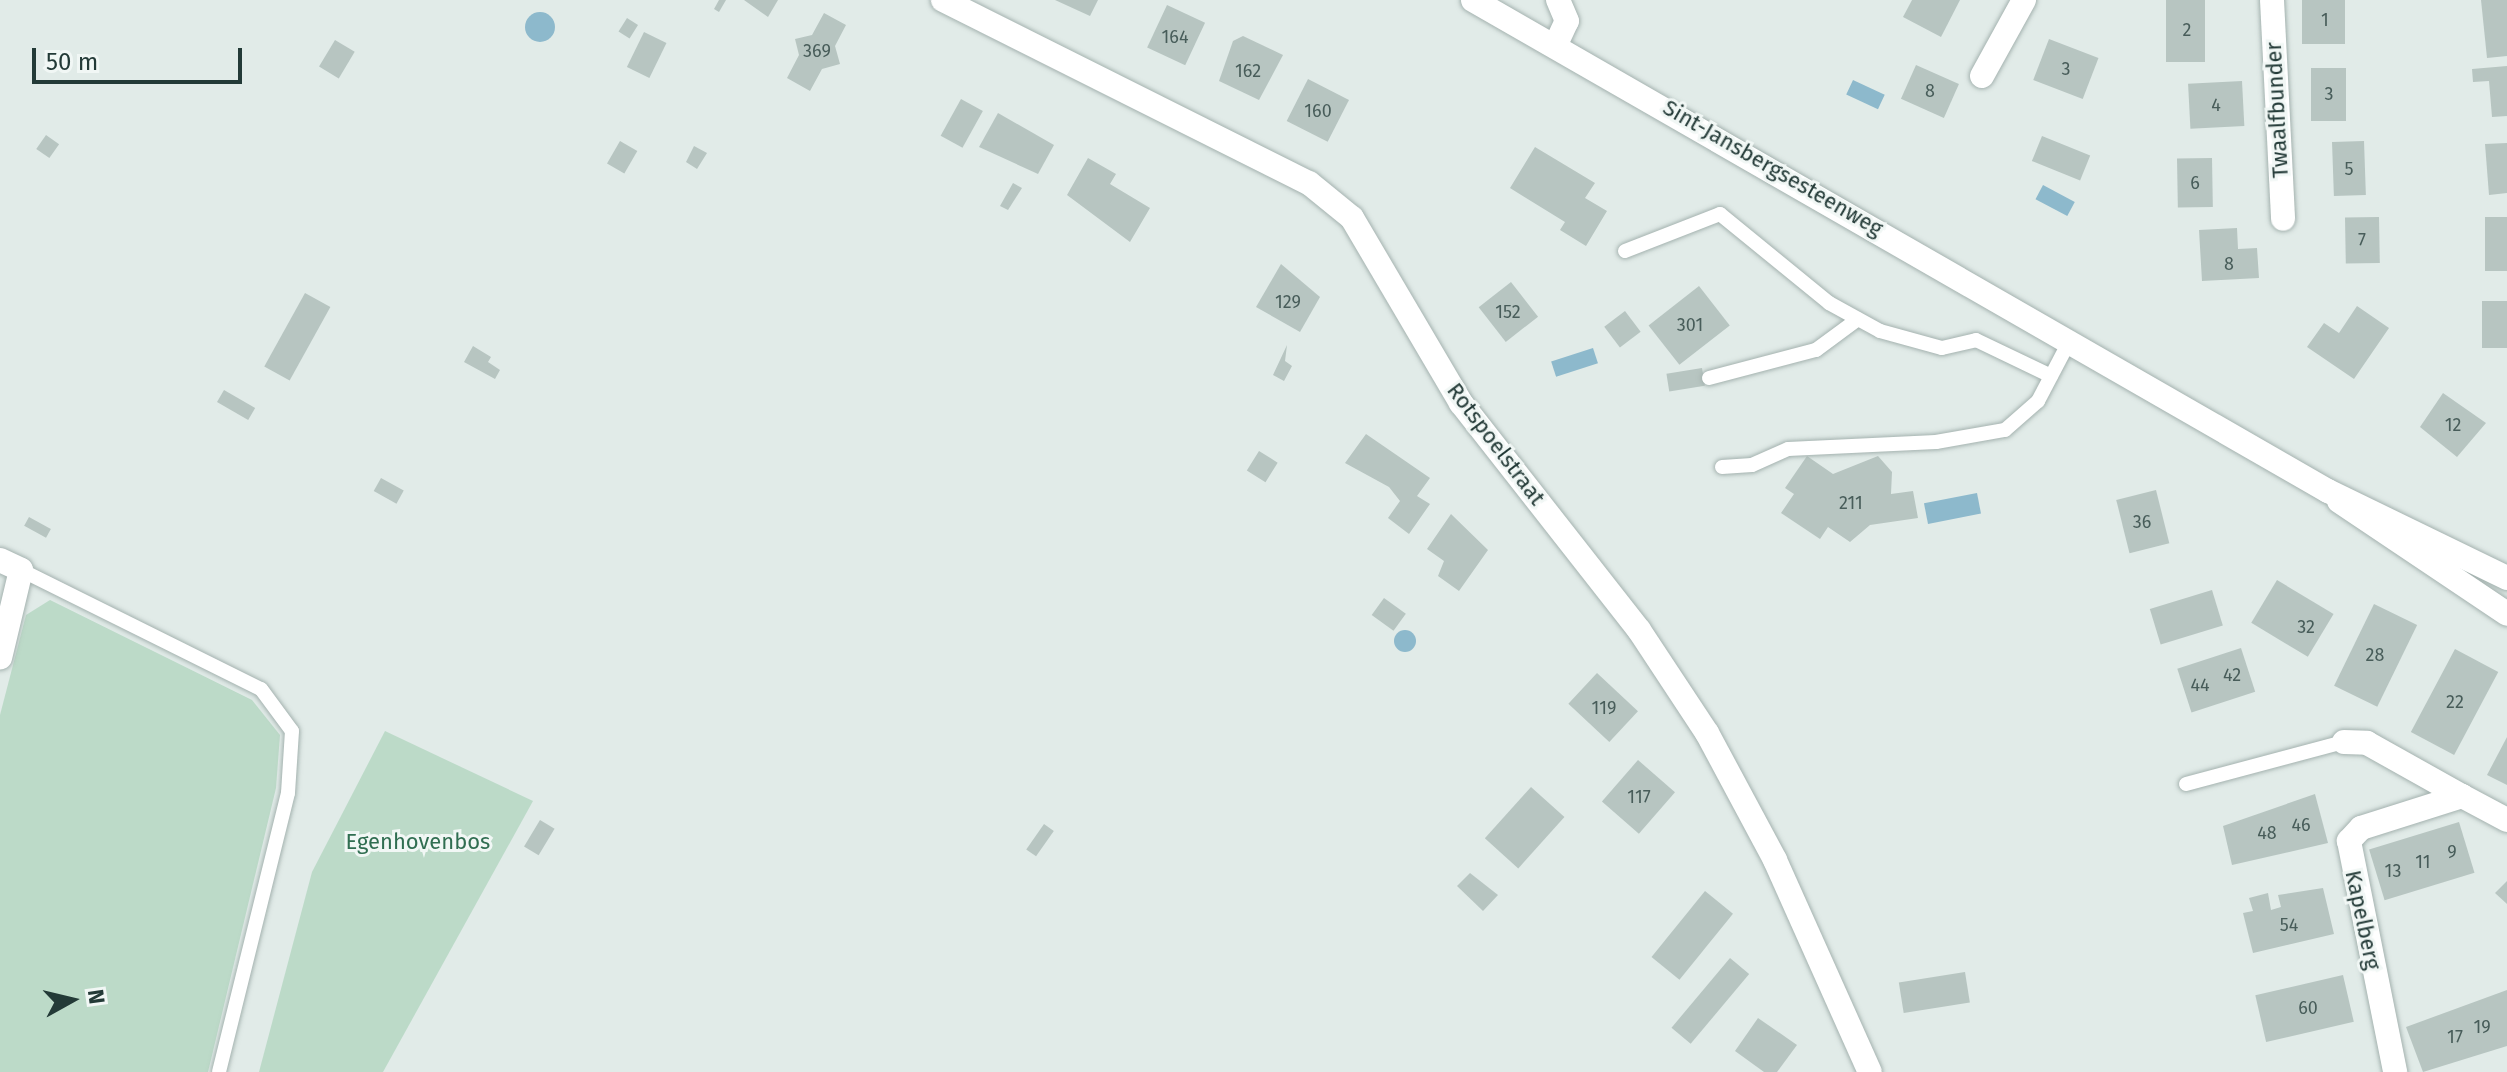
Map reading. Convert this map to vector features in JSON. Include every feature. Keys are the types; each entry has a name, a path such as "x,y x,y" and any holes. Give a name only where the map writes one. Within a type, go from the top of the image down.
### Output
{"street":[{"name":"Rotspoelstraat","path":"943,0 1309,183 1352,218 1461,403 1639,630 1707,733 1775,860 1870,1072"},
{"name":"Sint-Jansbergsesteenweg","path":"1473,0 1557,42 2328,491 2507,578"},
{"path":"1557,42 1567,21 1558,0"},
{"path":"1982,76 2024,0"},
{"name":"Twaalfbunder","path":"2272,0 2283,219"},
{"name":"Sint-Jansbergsesteenweg","path":"2328,491 2365,525 2507,614"},
{"path":"0,658 11,565"},
{"path":"2344,742 2367,743 2507,820"},
{"name":"Kapelberg","path":"2395,1072 2349,841 2361,828 2462,796"}],"lane":[{"path":"1625,251 1720,214 1858,319 1942,348 1976,340 2051,376"},
{"path":"1709,378 1816,350 1858,319"},
{"path":"1722,467 1752,465 1788,449 1936,442 2005,430 2026,418 2070,340"},
{"path":"11,565 261,689 292,731 288,793 219,1072"},
{"path":"2186,784 2344,742"}],"green space":[{"path":"50,600 252,700 280,735 276,788 208,1072 0,1072 0,715 26,615"},
{"name":"Egenhovenbos","path":"385,731 533,801 383,1072 259,1072 312,872"}],"water":[{"path":"540,12 551,16 555,27 551,38 540,42 529,38 525,27 529,16"},
{"path":"1853,80 1885,95 1878,109 1846,95"},
{"path":"2043,185 2075,202 2067,216 2035,199"},
{"path":"1593,348 1598,363 1556,377 1551,362"},
{"path":"1977,493 1981,514 1928,524 1924,503"},
{"path":"1401,630 1409,630 1416,641 1409,652 1401,652 1394,645 1394,637"}],"building":[{"path":"719,0 726,0 719,12 714,9"},
{"path":"744,0 778,0 768,17"},
{"path":"1055,0 1098,0 1090,16"},
{"path":"1912,0 1960,0 1941,37 1903,17"},
{"path":"2166,0 2205,0 2205,62 2166,62"},
{"path":"2302,0 2345,0 2345,44 2302,44"},
{"path":"2481,0 2507,0 2507,56 2487,58"},
{"path":"1167,5 1205,23 1185,65 1147,48"},
{"path":"824,13 846,25 835,46 840,64 822,69 810,91 787,78 799,55 795,39 812,35"},
{"path":"627,18 638,25 630,38 619,32"},
{"path":"644,32 666,43 649,78 627,67"},
{"path":"1243,36 1283,55 1259,100 1219,81 1233,41"},
{"path":"2049,39 2098,58 2083,99 2033,80"},
{"path":"335,40 355,52 339,78 319,67"},
{"path":"1916,65 1959,84 1944,118 1901,99"},
{"path":"2507,66 2507,116 2492,117 2489,81 2473,82 2472,69"},
{"path":"2311,68 2346,68 2346,121 2311,121"},
{"path":"1308,79 1349,100 1328,142 1287,121"},
{"path":"2242,81 2244,126 2190,129 2188,84"},
{"path":"961,99 983,111 963,148 941,136"},
{"path":"998,113 1054,145 1038,174 979,147"},
{"path":"46,135 59,144 49,158 36,149"},
{"path":"2042,136 2090,155 2080,181 2032,161"},
{"path":"620,141 637,151 624,174 607,164"},
{"path":"2364,141 2366,195 2334,196 2332,142"},
{"path":"2507,143 2507,193 2489,195 2485,144"},
{"path":"694,146 707,153 697,169 686,162"},
{"path":"1535,147 1595,183 1585,198 1607,211 1586,246 1560,230 1565,222 1510,188"},
{"path":"1088,158 1116,174 1110,184 1150,208 1130,242 1067,195"},
{"path":"2212,158 2213,207 2178,208 2177,159"},
{"path":"1013,183 1022,188 1008,210 1000,206"},
{"path":"2379,217 2380,263 2346,264 2345,218"},
{"path":"2485,217 2507,217 2507,271 2485,271"},
{"path":"2237,228 2238,249 2257,248 2259,278 2202,281 2199,230"},
{"path":"1281,264 1320,297 1300,332 1256,307"},
{"path":"1511,282 1538,317 1506,342 1479,307"},
{"path":"1699,286 1730,325 1679,365 1649,325"},
{"path":"305,293 330,307 290,381 264,366"},
{"path":"2482,301 2507,301 2507,348 2482,348"},
{"path":"2357,306 2389,328 2354,379 2307,347 2324,323 2339,333"},
{"path":"1625,311 1641,332 1620,347 1604,327"},
{"path":"1287,345 1285,361 1292,366 1284,381 1273,375"},
{"path":"473,346 491,357 488,362 500,370 495,379 464,362"},
{"path":"1702,368 1705,386 1669,391 1666,374"},
{"path":"224,390 255,408 248,420 217,402"},
{"path":"2443,393 2486,423 2457,457 2420,427"},
{"path":"1366,434 1430,478 1417,496 1430,504 1409,534 1388,518 1400,501 1389,487 1345,463"},
{"path":"1259,451 1278,463 1265,482 1247,471"},
{"path":"1807,456 1833,474 1878,456 1892,472 1891,494 1913,491 1918,518 1870,525 1850,542 1828,527 1820,539 1781,513 1794,494 1785,488"},
{"path":"381,478 404,491 396,504 374,491"},
{"path":"2156,490 2169,543 2130,553 2116,500"},
{"path":"1451,514 1488,550 1459,591 1438,576 1444,561 1427,549"},
{"path":"29,517 51,529 46,538 24,526"},
{"path":"2277,580 2334,614 2308,657 2251,623"},
{"path":"2212,590 2223,625 2161,644 2150,609"},
{"path":"1384,598 1406,614 1393,631 1372,615"},
{"path":"2374,604 2417,625 2377,707 2334,686"},
{"path":"2241,648 2255,692 2191,712 2177,669"},
{"path":"2455,649 2498,672 2454,755 2411,732"},
{"path":"1597,673 1638,711 1609,742 1568,704"},
{"path":"2507,737 2507,785 2487,775"},
{"path":"1638,760 1675,792 1639,834 1602,802"},
{"path":"1531,787 1564,817 1518,868 1485,838"},
{"path":"2315,794 2328,843 2232,865 2223,826"},
{"path":"540,820 555,829 539,855 524,847"},
{"path":"2459,822 2474,873 2385,900 2369,849"},
{"path":"1044,824 1054,831 1036,856 1026,849"},
{"path":"1470,873 1498,895 1483,911 1457,886"},
{"path":"2507,881 2507,904 2495,893"},
{"path":"2323,888 2334,934 2253,953 2243,913 2253,911 2249,898 2268,893 2271,910 2281,907 2278,895"},
{"path":"1705,891 1733,914 1679,980 1652,957"},
{"path":"1730,958 1749,974 1691,1044 1672,1028"},
{"path":"1965,972 1970,1003 1904,1013 1899,982"},
{"path":"2343,975 2354,1022 2266,1042 2255,995"},
{"path":"2507,990 2507,1046 2423,1072 2406,1027"},
{"path":"1758,1018 1797,1045 1777,1072 1764,1072 1735,1051"}]}
